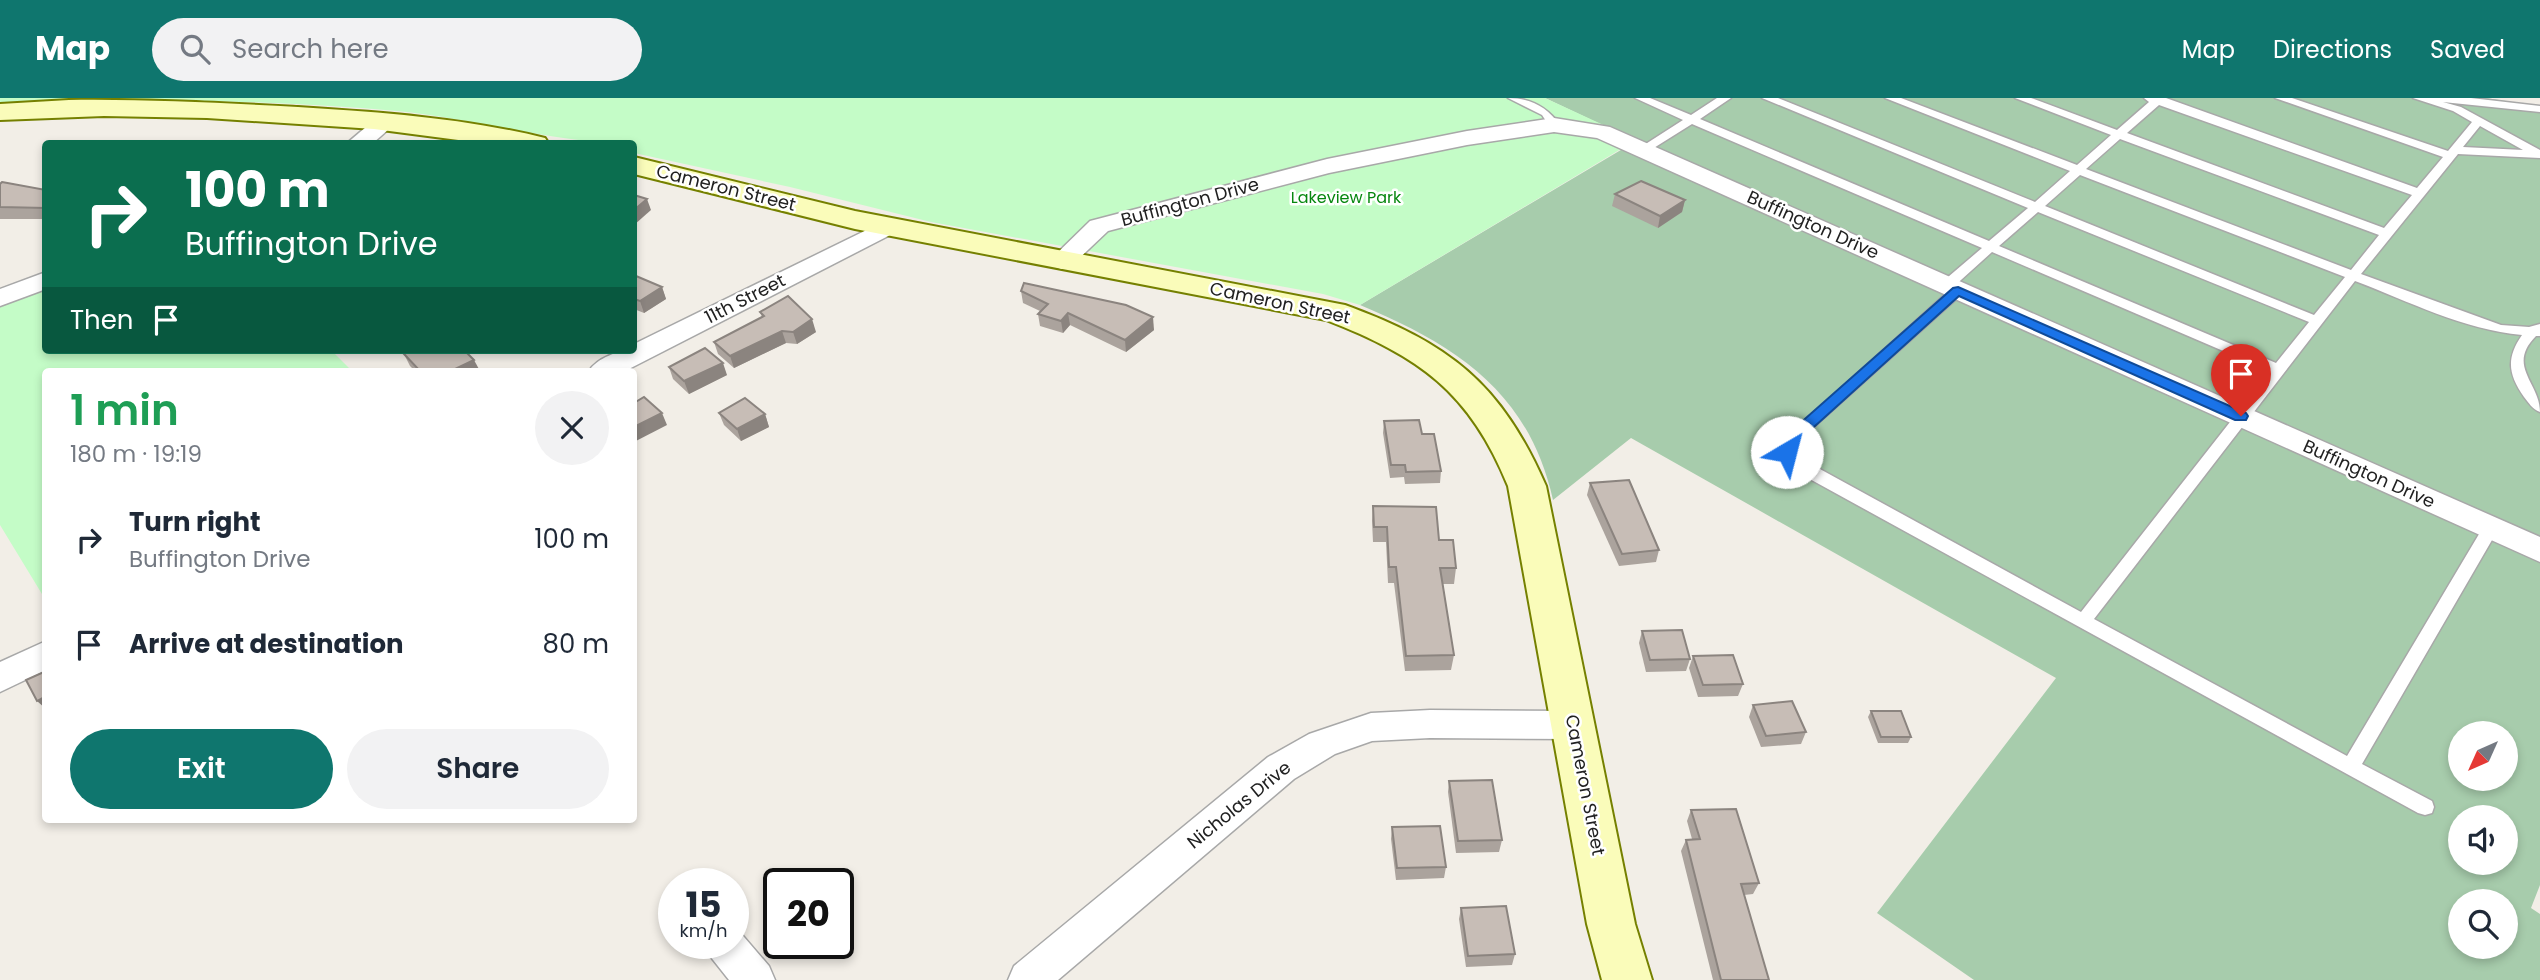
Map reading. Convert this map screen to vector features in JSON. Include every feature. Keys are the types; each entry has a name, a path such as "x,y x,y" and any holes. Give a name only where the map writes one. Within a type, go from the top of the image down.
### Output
{"main road":[{"path":"0,112 98,106 151,106 387,121 518,140"},
{"name":"Cameron Street","path":"637,167 887,227 1334,312 1383,330 1413,345 1450,370 1477,396 1498,424 1516,456 1527,486 1611,924 1627,980"}],"street":[{"path":"362,140 387,121"},
{"name":"Buffington Drive","path":"1062,261 1099,226 1327,166 1466,138 1554,125 1602,132 2540,550"},
{"name":"11th Street","path":"637,354 887,227"},
{"path":"0,298 42,282"},
{"name":"11th Street","path":"609,368 637,354"},
{"path":"0,678 42,656"},
{"name":"Nicholas Drive","path":"1028,980 1281,768 1322,744 1371,727 1430,724 1574,725"},
{"path":"737,959 755,980"}],"lane":[{"path":"1514,98 1546,113 1554,125"},
{"path":"1641,98 2278,369"},
{"path":"1645,149 1725,98"},
{"path":"1768,98 2318,321"},
{"path":"1891,98 2352,276 2490,326 2537,329"},
{"path":"2021,98 2386,233"},
{"path":"2281,98 2452,153 2539,155"},
{"path":"2419,98 2457,109 2539,155"},
{"path":"2441,98 2489,101 2540,109"},
{"path":"2419,193 2156,99 2120,135 1991,247 1952,288 1786,444 1787,452 1802,468 2425,807"},
{"path":"2084,620 2278,369 2478,122"},
{"path":"2537,329 2521,345 2515,363 2523,388 2540,407"},
{"path":"2351,766 2491,528"}],"green space":[{"name":"Lakeview Park","path":"0,98 1545,98 1636,140 1360,305 1323,294 931,222 790,187 637,154 637,140 574,140 397,111 298,104 99,101 0,105"},
{"path":"1545,98 2485,98 2540,106 2540,885 2531,908 2540,914 2540,980 1974,980 1877,913 2056,678 1631,438 1553,500 1542,462 1526,430 1507,401 1484,377 1427,337 1360,305 1636,141"},
{"path":"42,290 42,354 335,354 349,368 42,368 42,594 0,525 0,307"}],"building":[{"path":"1641,181 1685,200 1660,216 1615,194"},
{"path":"2,182 42,189 42,208 0,207"},
{"path":"637,196 647,199 637,207"},
{"path":"637,276 662,287 640,301 637,300"},
{"path":"1024,283 1126,305 1153,317 1125,340 1068,313 1061,321 1038,314 1048,304 1021,291"},
{"path":"788,296 812,319 793,332 782,331 730,356 714,342 764,316 760,312"},
{"path":"705,348 723,363 684,381 669,367"},
{"path":"404,354 468,354 474,360 457,368 417,368"},
{"path":"644,397 662,413 637,426 637,401"},
{"path":"745,398 765,414 737,429 719,413"},
{"path":"1419,420 1422,434 1434,434 1441,471 1406,472 1405,465 1391,465 1384,421"},
{"path":"1629,480 1659,550 1622,554 1590,483"},
{"path":"1373,506 1436,507 1439,540 1453,540 1456,568 1440,568 1454,655 1406,656 1396,567 1389,567 1387,527 1374,527"},
{"path":"1682,630 1690,659 1650,660 1642,631"},
{"path":"1733,655 1743,684 1703,685 1693,656"},
{"path":"42,673 42,698 37,701 26,680"},
{"path":"1792,701 1806,732 1766,736 1753,705"},
{"path":"1871,711 1901,711 1911,737 1881,737"},
{"path":"1492,780 1502,840 1458,841 1449,781"},
{"path":"1736,809 1759,883 1741,884 1769,980 1721,980 1686,840 1700,839 1691,810"},
{"path":"1440,826 1446,867 1397,868 1392,827"},
{"path":"1506,906 1515,954 1468,956 1461,908"}],"route":[{"path":"1787,452 1786,444 1958,291 2241,416"}]}
